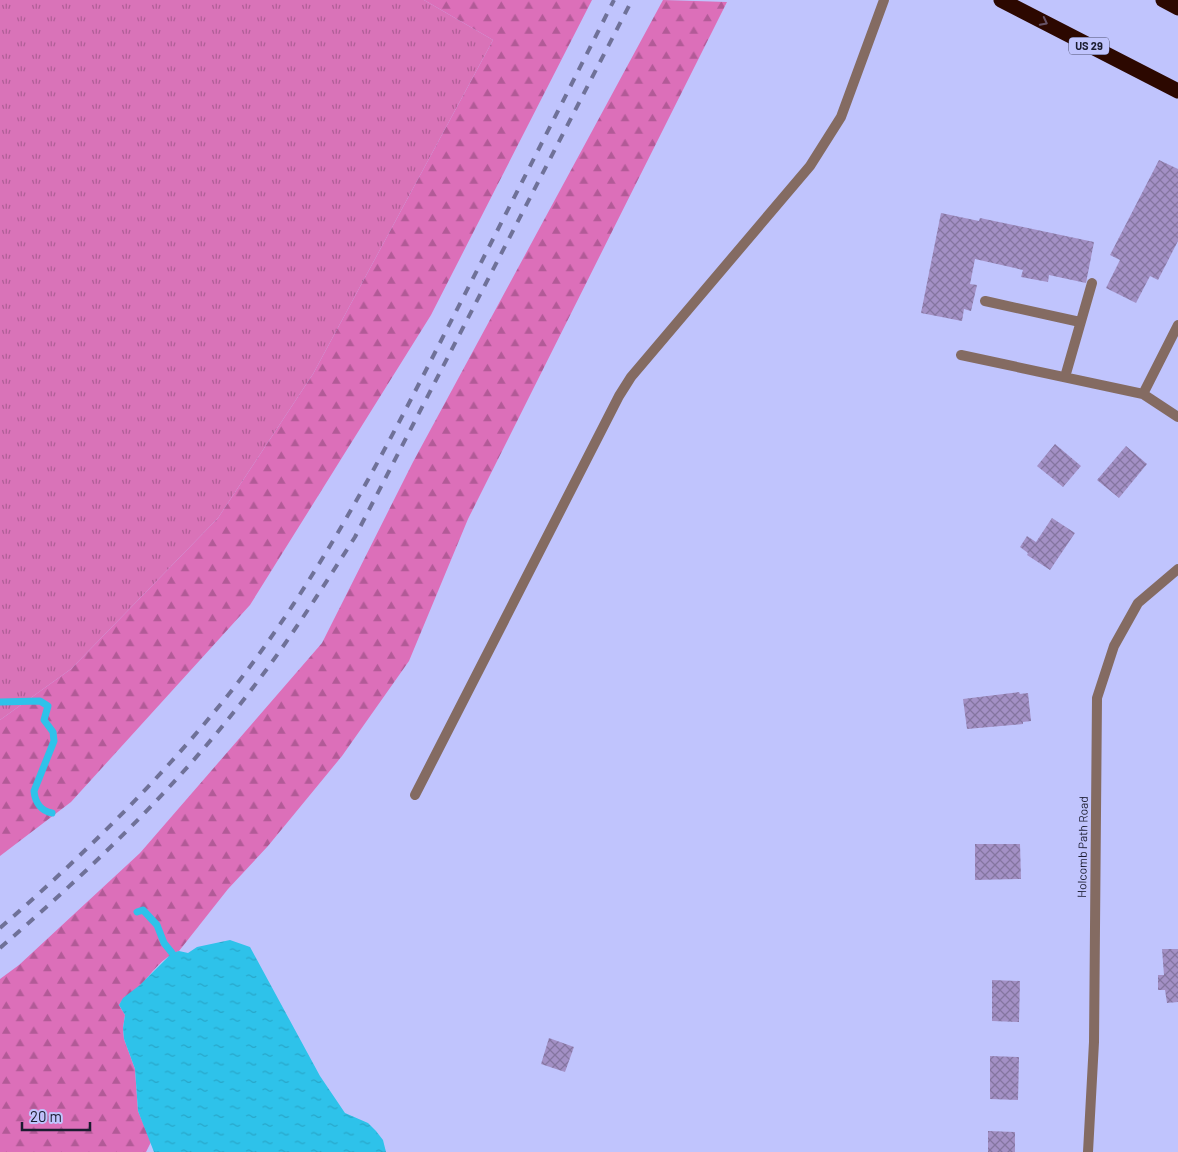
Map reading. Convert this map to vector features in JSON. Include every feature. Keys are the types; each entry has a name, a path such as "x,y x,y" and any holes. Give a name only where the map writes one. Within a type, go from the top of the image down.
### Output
{"highway":[{"name":"US 29","path":"1001,0 1178,91"},
{"path":"1163,0 1178,8"}],"street":[{"path":"415,795 619,396 631,377 810,166 834,130 884,0"},
{"path":"1065,377 1092,283"},
{"path":"985,301 1080,322"},
{"path":"1143,394 1178,325"},
{"path":"961,356 1143,394 1178,417"},
{"name":"Holcomb Path Road","path":"1088,1152 1094,1042 1098,698 1114,646 1138,603 1178,569"}],"green space":[{"path":"0,0 424,0 493,40 313,374 218,518 71,669 0,720"},
{"path":"424,0 592,0 431,315 250,605 71,802 0,856 0,720 71,669 218,518 313,374 493,40"},
{"path":"663,0 727,2 468,519 409,661 342,756 268,846 228,889 179,951 162,961 140,986 123,999 119,1005 125,1015 124,1039 135,1069 138,1111 151,1142 146,1152 0,1152 0,979 19,965 140,853 322,643 413,462"}],"water":[{"path":"230,940 250,947 320,1076 345,1113 368,1123 376,1131 383,1140 386,1152 154,1152 138,1111 135,1069 124,1039 125,1015 119,1005 123,998 140,985 172,953 179,951 188,953 197,947"}],"building":[{"path":"1159,160 1178,169 1178,241 1158,280 1150,276 1136,303 1106,288 1120,260 1110,255"},
{"path":"941,213 979,221 980,218 1094,242 1086,283 1049,275 1048,282 1021,277 1023,270 975,259 970,284 977,285 971,311 964,309 962,321 921,313"},
{"path":"1055,444 1081,466 1063,487 1037,466"},
{"path":"1126,446 1147,464 1119,498 1097,480"},
{"path":"1052,518 1075,533 1050,570 1027,555 1028,553 1020,547 1027,536 1036,542"},
{"path":"1019,692 1020,694 1028,693 1031,721 1023,722 1023,724 967,729 963,699"},
{"path":"975,844 1020,844 1021,879 975,880"},
{"path":"1162,949 1178,949 1178,1002 1167,1003 1165,990 1158,990 1158,975 1164,975"},
{"path":"992,980 1020,981 1019,1022 992,1021"},
{"path":"549,1038 574,1047 565,1072 541,1064"},
{"path":"990,1056 1019,1057 1018,1100 990,1099"},
{"path":"988,1131 1015,1132 1015,1152 988,1152"}],"waterway":[{"path":"0,702 40,701 48,706 44,720 53,732 54,741 34,791 39,805 52,813"},
{"path":"137,912 143,910 157,925 164,943 172,953"}],"railway":[{"path":"0,928 94,842 182,750 236,685 296,600 376,466 614,0"},
{"path":"0,948 67,889 162,795 248,694 303,617 355,537 632,0"}]}
